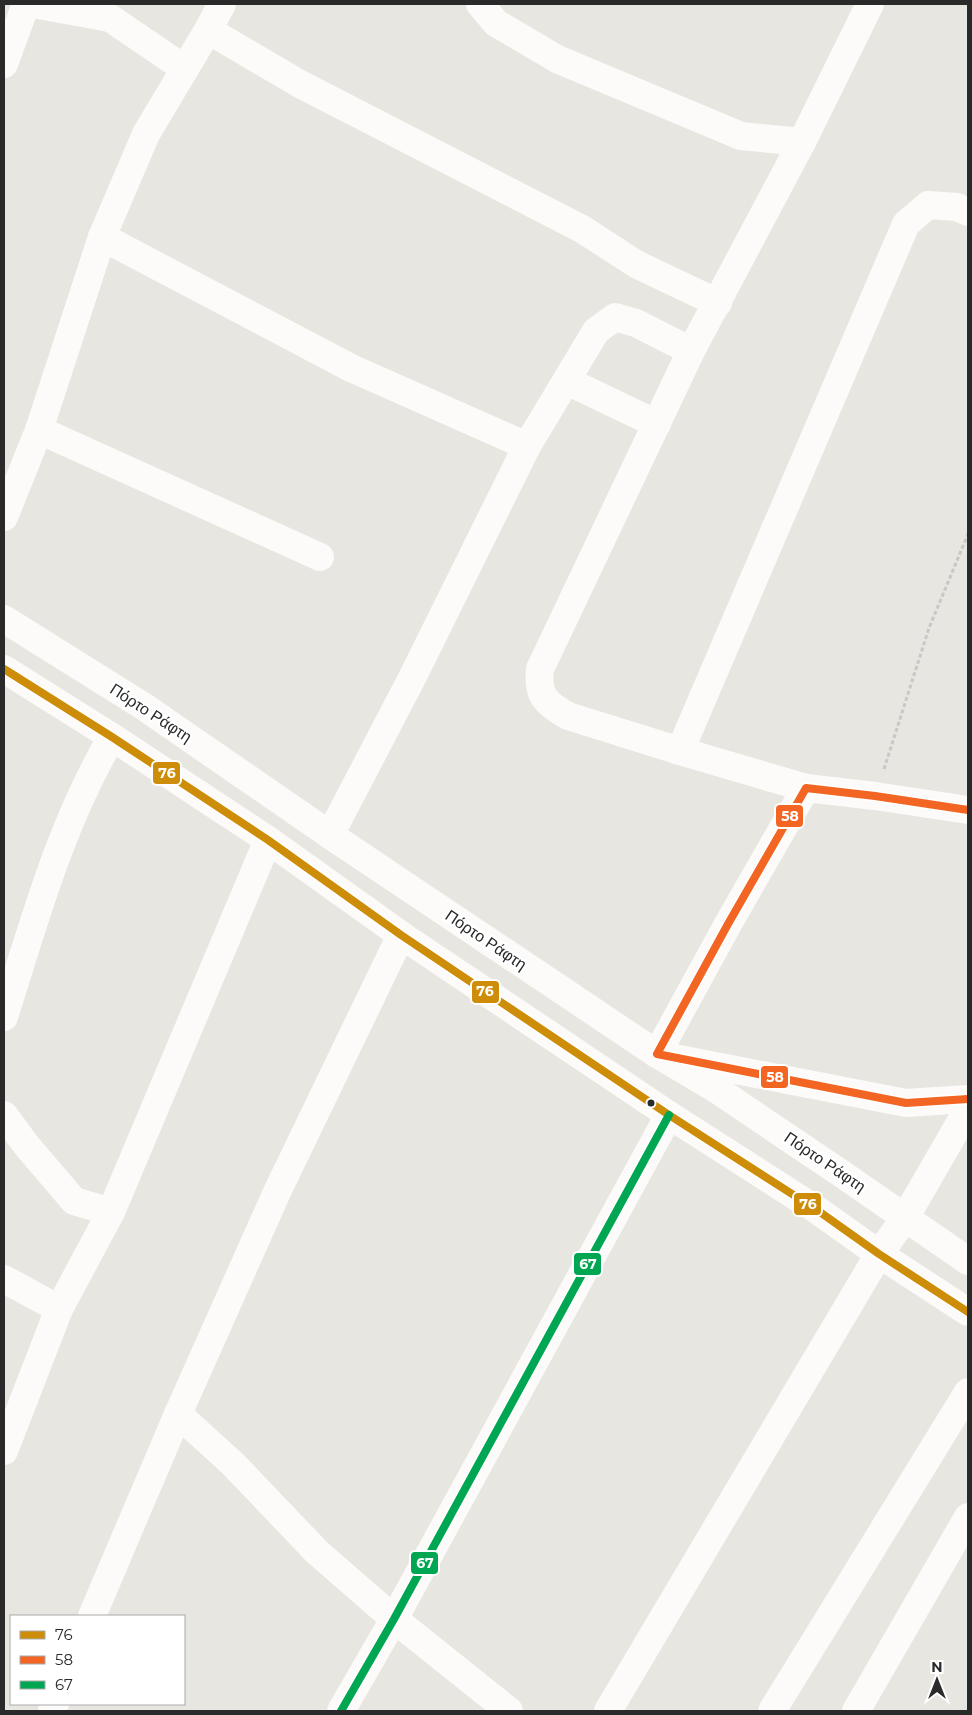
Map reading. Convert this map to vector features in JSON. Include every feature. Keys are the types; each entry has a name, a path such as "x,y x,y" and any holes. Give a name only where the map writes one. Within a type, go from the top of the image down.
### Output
{"street":[{"path":"4,64 26,4"},
{"path":"33,4 110,18 185,69"},
{"path":"4,517 39,430 102,237 146,134 222,4"},
{"path":"480,4 496,23 557,59 741,136 802,142"},
{"path":"863,6 802,142 691,351 540,668 538,683 542,695 554,708 568,716 680,751 806,788 968,810"},
{"path":"208,30 300,84 582,229 636,264 718,303"},
{"path":"680,751 906,224 928,205 956,207 968,212"},
{"path":"102,237 351,368 527,446"},
{"path":"330,835 424,653 527,446 596,331 615,317 636,323 691,351"},
{"path":"567,381 657,424"},
{"path":"39,430 320,557"},
{"name":"Πόρτο Ράφτη","path":"4,619 143,706 330,835 657,1054 716,1089 968,1261"},
{"path":"4,669 112,737 268,840 401,935 669,1115 817,1210 879,1254 968,1312"},
{"path":"4,1017 50,871 94,767 112,737"},
{"path":"806,788 728,924 657,1054 906,1102 968,1098"},
{"path":"4,1451 59,1308 111,1212 268,840"},
{"path":"92,1615 178,1414 277,1192 401,935"},
{"path":"608,1711 879,1254 905,1218 968,1109"},
{"path":"4,1114 27,1146 74,1201 111,1212"},
{"path":"342,1711 669,1115"},
{"path":"4,1279 59,1308"},
{"path":"772,1711 968,1392"},
{"path":"178,1414 233,1464 317,1552 394,1619 509,1711"},
{"path":"856,1711 968,1517"}],"path":[{"path":"875,796 929,628 968,534"}],"transit line":[{"name":"76","path":"4,669 112,737 268,840 401,935 669,1115 817,1210 879,1254 968,1312"},
{"name":"58","path":"968,810 806,788 728,924 657,1054 906,1103 968,1099"},
{"name":"67","path":"341,1711 394,1619 669,1115"}]}
